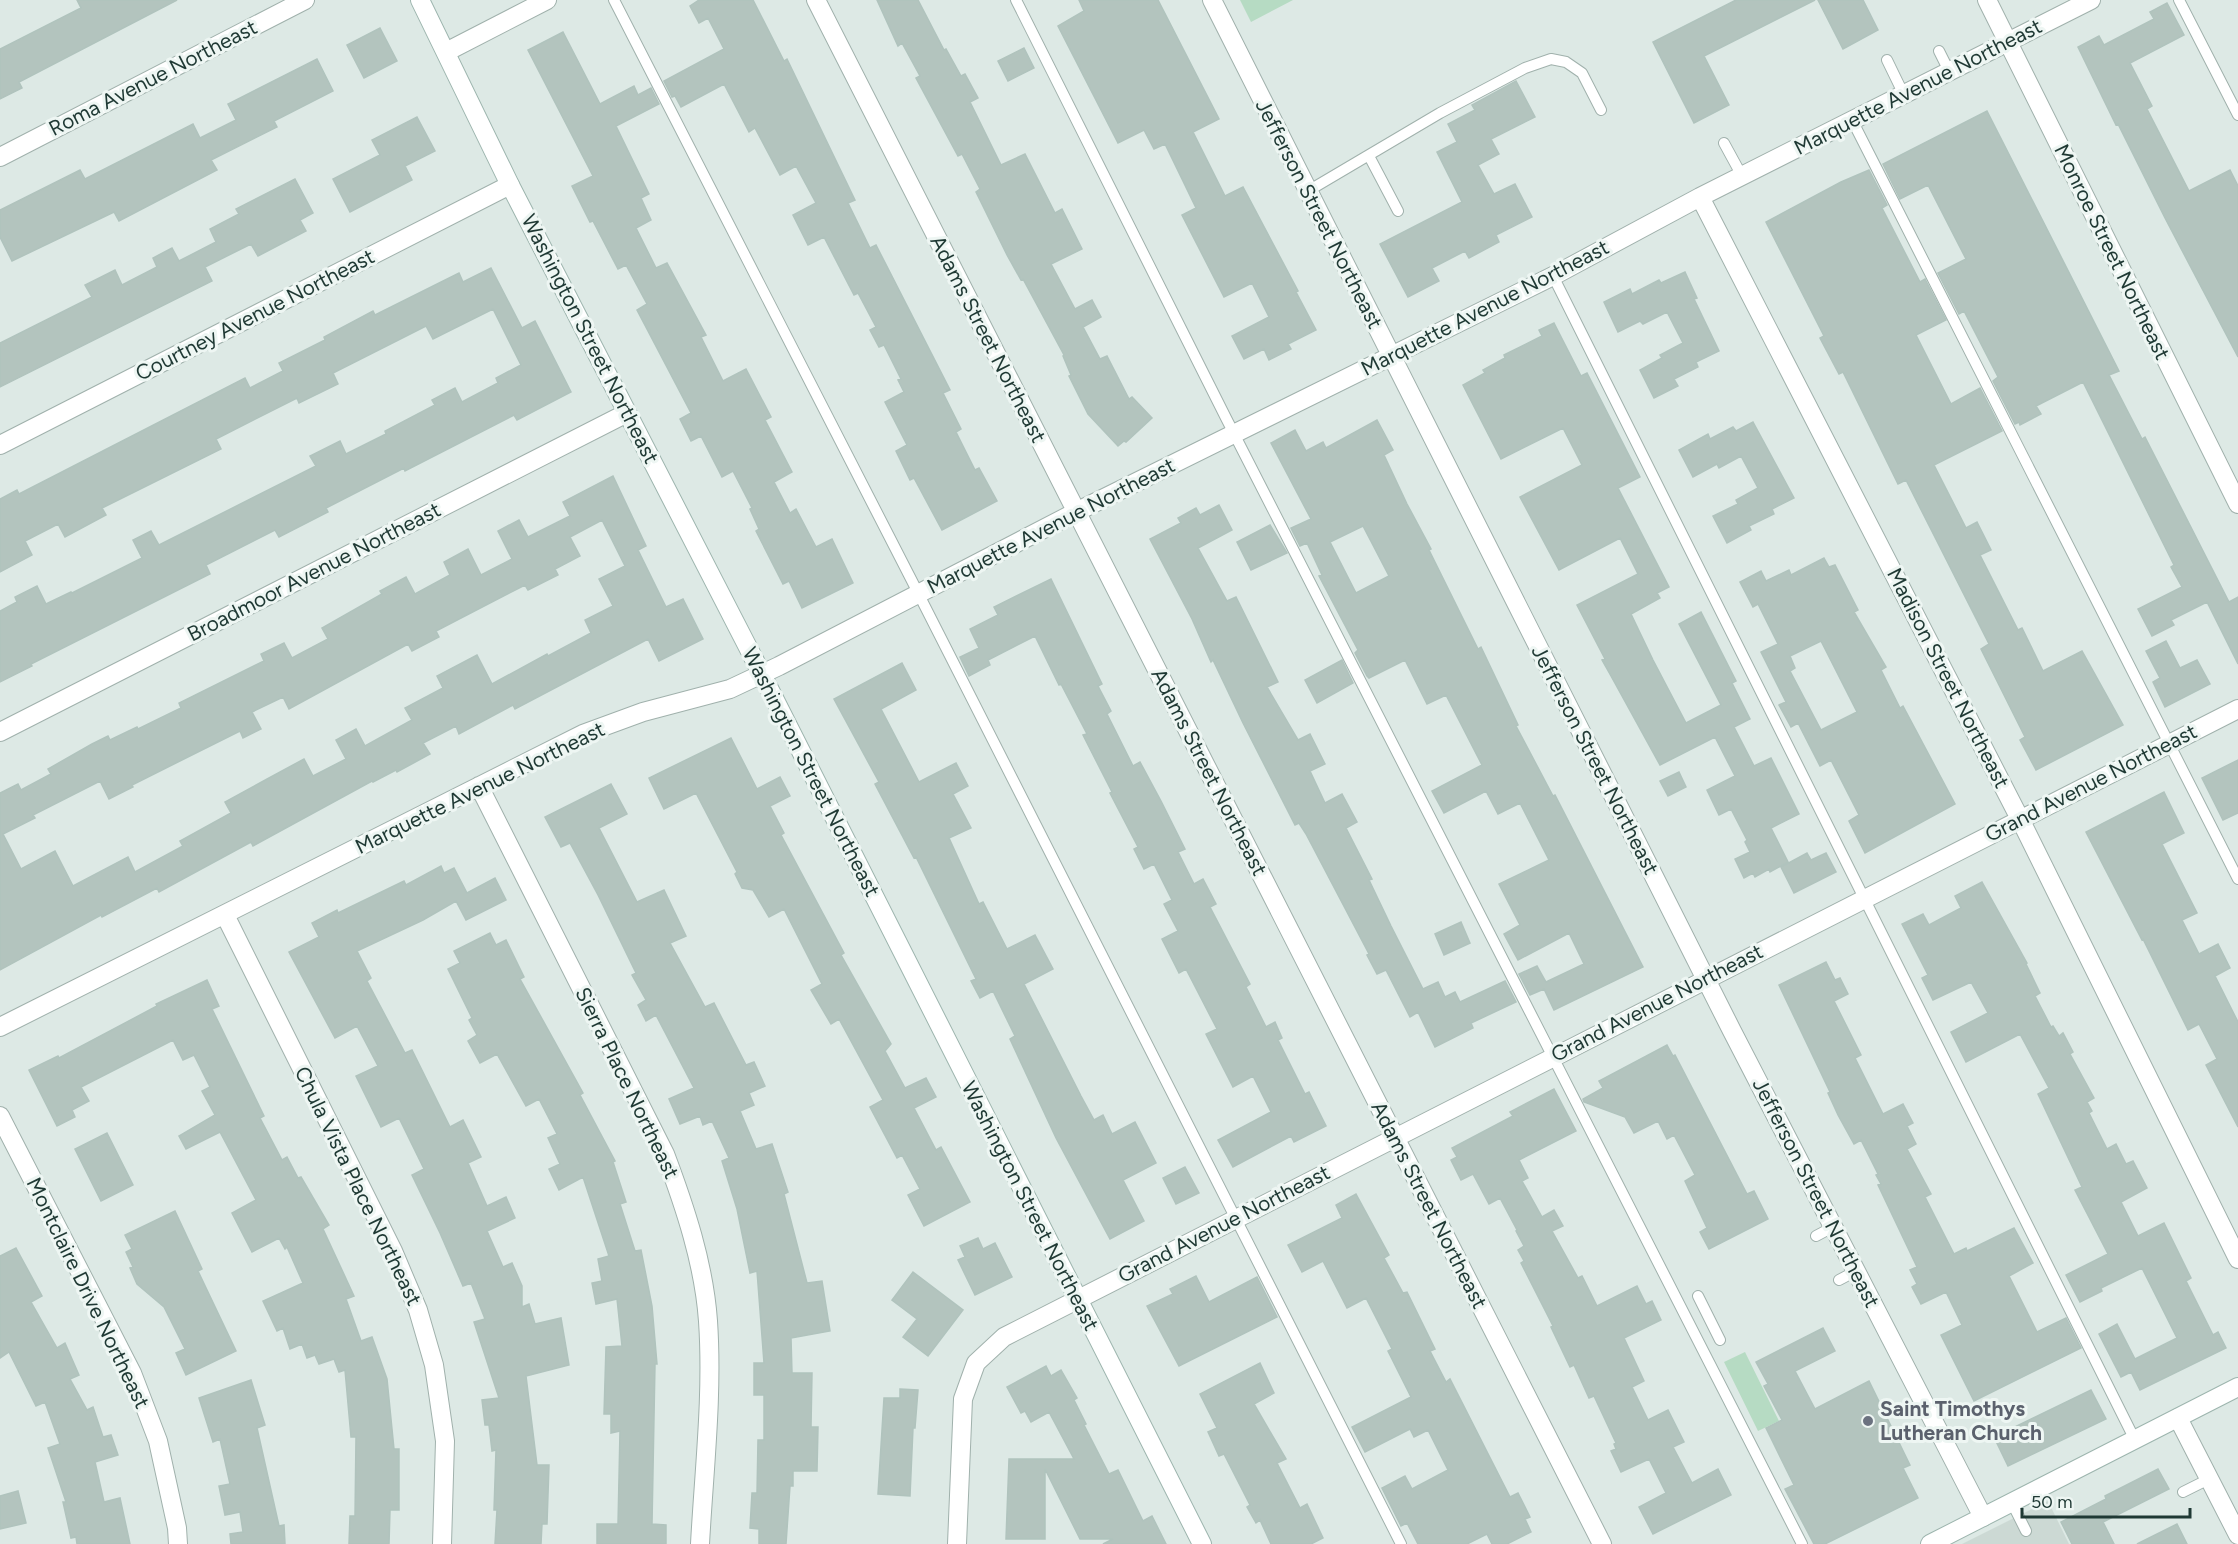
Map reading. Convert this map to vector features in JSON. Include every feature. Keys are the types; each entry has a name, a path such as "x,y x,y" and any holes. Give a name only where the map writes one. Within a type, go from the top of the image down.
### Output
{"street":[{"name":"Roma Avenue Northeast","path":"0,157 305,0"},
{"name":"Washington Street Northeast","path":"420,0 510,185 762,674 1202,1544"},
{"path":"446,52 548,0"},
{"name":"Adams Street Northeast","path":"816,0 1602,1544"},
{"name":"Jefferson Street Northeast","path":"1212,0 1732,1031 1983,1517"},
{"name":"Monroe Street Northeast","path":"1987,0 2238,504"},
{"name":"Marquette Avenue Northeast","path":"0,1027 583,734 643,712 730,689 762,674 1076,512 1553,276 1700,197 2091,0"},
{"name":"Courtney Avenue Northeast","path":"0,445 510,185"},
{"name":"Madison Street Northeast","path":"1700,197 2020,819 2238,1259"},
{"name":"Broadmoor Avenue Northeast","path":"0,732 627,413"},
{"name":"Grand Avenue Northeast","path":"957,1544 963,1400 976,1363 1004,1337 1552,1056 2238,709"},
{"name":"Sierra Place Northeast","path":"479,786 665,1154 683,1203 698,1260 708,1319 709,1375 700,1544"},
{"name":"Chula Vista Place Northeast","path":"225,915 393,1251 418,1310 434,1365 445,1442 442,1544"},
{"name":"Montclaire Drive Northeast","path":"0,1116 132,1373 158,1441 177,1528 178,1544"},
{"path":"1930,1544 2238,1387"},
{"path":"2178,1418 2238,1535"}],"lane":[{"path":"614,0 1401,1544"},
{"path":"1016,0 1234,434 1802,1544"},
{"path":"2179,0 2238,115"},
{"path":"1939,51 1949,71"},
{"path":"1308,191 1440,114 1525,68 1551,59 1566,62 1582,73 1600,110"},
{"path":"1887,60 1904,94"},
{"path":"1852,120 2238,879"},
{"path":"1724,143 1742,176"},
{"path":"1369,156 1398,211"},
{"path":"1553,276 2135,1440"},
{"path":"1816,1236 1833,1227"},
{"path":"1839,1280 1856,1271"},
{"path":"1698,1296 1720,1340"},
{"path":"2183,1492 2209,1479"},
{"path":"2012,1503 2026,1531"}],"shaded area":[{"path":"2048,1501 2069,1544 1962,1544"}],"green space":[{"path":"1240,0 1293,0 1251,22"},
{"path":"1745,1352 1779,1421 1758,1431 1724,1362"}],"building":[{"path":"77,0 177,0 19,82 22,88 0,99 0,49 81,8"},
{"path":"699,0 753,0 784,61 787,59 855,200 848,203 870,248 876,245 950,390 943,393 961,429 956,432 975,470 979,468 997,501 942,530 914,478 910,480 896,451 907,445 885,402 904,392 898,380 901,379 884,345 879,347 870,330 876,327 858,293 854,295 824,237 808,245 793,215 816,203 796,166 780,175 755,128 749,132 724,84 681,107 675,96 672,97 664,81 724,49 708,18 699,23 690,6"},
{"path":"877,0 918,0 944,50 946,49 961,76 965,74 978,98 970,102 1001,165 1025,154 1055,213 1062,209 1082,249 1051,264 1075,309 1092,300 1101,317 1083,327 1100,359 1107,356 1129,399 1132,397 1152,418 1126,442 1118,446 1088,414 1069,376 1071,375 1064,355 1023,279 1021,280 1007,255 976,192 980,189 962,154 958,156 916,78 920,76 902,43 898,46"},
{"path":"1079,0 1158,0 1219,119 1193,132 1225,196 1243,187 1316,330 1288,344 1291,349 1269,360 1264,349 1244,359 1232,336 1269,317 1252,283 1224,297 1182,215 1196,208 1165,144 1154,149 1144,130 1118,143 1058,26 1084,11"},
{"path":"1736,0 1815,0 1704,56 1729,105 1694,123 1653,42"},
{"path":"1818,0 1863,0 1878,30 1843,49"},
{"path":"2167,3 2184,35 2130,63 2152,106 2147,109 2189,191 2230,170 2238,186 2238,357 2118,124 2116,125 2078,47 2099,36 2104,45 2154,19 2150,12"},
{"path":"380,28 397,61 364,78 347,45"},
{"path":"563,32 600,104 634,86 638,95 651,88 659,104 616,126 649,194 641,198 651,220 636,228 656,268 667,263 706,335 701,337 723,381 746,369 771,417 765,420 792,472 774,482 790,513 796,509 816,547 832,539 853,583 802,608 789,581 783,584 756,531 759,529 750,509 752,508 733,471 722,477 701,436 691,441 680,419 691,413 637,310 647,304 626,265 618,269 572,186 593,176 528,50"},
{"path":"1024,48 1034,68 1008,81 998,61"},
{"path":"317,59 333,91 274,121 277,127 211,160 217,170 119,221 114,212 12,261 0,237 0,210 80,170 85,179 193,124 200,138 236,120 228,104"},
{"path":"1516,81 1535,117 1491,139 1499,154 1478,165 1494,194 1515,184 1532,217 1496,235 1499,242 1469,258 1465,251 1432,268 1439,281 1408,297 1380,244 1462,202 1437,152 1457,142 1448,124 1475,110 1472,105"},
{"path":"1987,111 2119,371 2109,375 2142,439 2145,437 2229,602 2238,597 2238,664 2207,602 2171,620 2174,625 2152,636 2138,609 2182,587 2171,567 2174,565 2083,382 2036,406 2041,414 2020,425 2019,422 2015,424 1993,381 1998,377 1964,311 1959,314 1938,273 1966,259 1928,185 1900,199 1883,164"},
{"path":"417,117 435,151 405,166 412,180 350,212 333,179 380,155 372,140"},
{"path":"1869,170 1887,205 1882,208 1920,282 1925,279 1946,320 1916,335 1951,404 1980,388 2002,431 1934,465 1966,528 1977,522 1991,550 1980,555 2018,630 2022,628 2043,671 2082,651 2123,725 2036,770 2020,740 2025,737 1981,649 1989,644 1906,480 1898,484 1843,372 1839,374 1820,338 1824,336 1766,222 1841,182"},
{"path":"295,179 313,213 300,220 306,231 258,256 251,244 205,267 212,281 0,387 0,343 92,297 85,285 115,270 122,285 157,267 153,258 172,248 179,261 216,242 210,229 239,214 236,209"},
{"path":"491,268 522,328 535,321 571,392 517,420 514,415 405,471 404,468 326,508 328,512 279,537 275,530 206,565 210,574 31,664 32,666 0,682 0,611 17,602 15,597 37,586 46,604 72,593 142,558 133,540 151,531 159,545 316,466 310,456 340,441 346,454 435,405 432,400 455,388 462,402 498,383 496,378 521,365 493,309 433,339 426,326 333,373 338,384 299,403 297,398 216,439 221,449 102,508 106,515 65,537 58,524 25,541 32,555 0,572 0,499 17,490 19,494 245,378 250,388 283,371 279,363 325,340 324,337 373,311 375,315 459,273 463,282"},
{"path":"1685,272 1697,298 1694,299 1719,351 1696,362 1698,367 1674,379 1678,386 1654,398 1640,370 1662,358 1660,355 1683,343 1667,312 1643,324 1640,321 1618,332 1604,302 1630,289 1632,294 1659,280 1661,283"},
{"path":"1554,323 1581,376 1587,373 1640,477 1618,488 1669,587 1657,593 1660,598 1631,614 1653,660 1686,723 1721,705 1679,624 1701,612 1736,681 1732,683 1750,719 1734,727 1754,766 1771,758 1799,814 1771,828 1788,862 1770,872 1769,869 1755,877 1753,873 1744,878 1735,859 1750,852 1745,842 1747,840 1731,809 1719,815 1707,790 1735,776 1715,737 1660,765 1602,660 1605,659 1577,605 1638,574 1620,538 1559,570 1520,497 1582,465 1563,428 1501,459 1463,385 1485,373 1483,370 1505,358 1504,355 1542,336 1539,330"},
{"path":"1377,420 1393,450 1384,455 1431,549 1429,550 1478,649 1481,647 1518,725 1516,726 1553,796 1555,795 1643,967 1554,1010 1544,989 1530,995 1519,974 1537,966 1546,982 1584,964 1569,933 1518,960 1504,934 1520,925 1499,884 1549,860 1520,803 1498,814 1486,791 1444,813 1432,791 1482,765 1446,695 1427,704 1405,660 1369,678 1367,676 1355,653 1358,650 1319,576 1322,575 1307,543 1300,546 1291,528 1311,519 1271,443 1295,430 1306,451 1323,442 1326,448","holes":["1363,526 1389,576 1356,593 1330,542"]},
{"path":"1753,422 1794,498 1772,509 1774,514 1749,526 1751,530 1727,543 1713,516 1738,504 1736,500 1758,488 1741,456 1719,468 1717,464 1693,477 1679,450 1708,434 1710,439 1733,427 1736,431"},
{"path":"613,476 646,546 638,550 666,607 683,599 703,639 659,661 648,639 515,709 513,705 459,734 456,726 423,743 430,754 397,772 396,770 372,781 253,846 251,842 159,892 157,888 102,917 101,915 0,970 0,793 18,784 21,790 51,774 48,769 92,744 108,736 110,740 137,727 138,729 181,708 179,703 264,661 261,654 284,643 292,658 328,639 322,628 382,594 380,591 406,577 415,594 450,575 444,562 468,549 481,575 512,559 498,531 519,520 528,537 570,516 563,502","holes":["602,520 625,566 599,579 613,606 585,620 591,633 492,684 477,655 437,676 443,688 405,708 412,720 365,746 356,729 336,740 346,759 313,776 304,759 225,802 231,813 180,841 183,846 135,872 128,857 73,886 55,851 21,869 3,834 35,818 33,815 100,781 109,799 133,787 132,785 240,731 243,738 261,729 252,712 283,697 289,709 408,644 412,651 439,637 436,631 525,585 528,590 558,575 555,569 580,556 570,537"]},
{"path":"1219,505 1232,530 1198,548 1227,601 1236,597 1278,682 1267,687 1298,740 1310,734 1325,764 1310,771 1325,803 1342,794 1357,822 1346,828 1423,989 1438,982 1445,997 1455,992 1460,1002 1505,981 1516,1002 1471,1023 1473,1028 1435,1047 1418,1012 1410,1017 1386,970 1377,974 1367,955 1369,954 1306,834 1299,823 1295,825 1150,539 1181,523 1178,518 1196,508 1200,515"},
{"path":"1270,525 1287,553 1251,570 1237,542"},
{"path":"1824,558 1829,567 1835,565 1858,610 1854,612 1886,667 1881,670 1900,708 1903,706 1955,804 1865,853 1849,821 1859,815 1831,760 1820,766 1798,723 1791,727 1779,705 1786,702 1761,652 1778,644 1758,604 1753,607 1740,582 1761,571 1766,581 1789,570 1791,575","holes":["1821,641 1857,712 1821,730 1790,671 1795,668 1790,656"]},
{"path":"1051,579 1102,684 1098,686 1111,711 1107,714 1133,766 1140,762 1161,801 1185,849 1178,852 1194,884 1203,879 1216,904 1210,907 1250,984 1246,987 1266,1027 1275,1022 1282,1038 1278,1040 1305,1094 1309,1092 1326,1126 1294,1142 1291,1136 1233,1167 1218,1140 1271,1112 1253,1076 1233,1087 1206,1034 1217,1029 1186,969 1179,973 1162,939 1178,931 1164,904 1172,900 1154,864 1144,869 1134,849 1138,847 1110,793 1112,792 1083,735 1087,734 1061,684 1059,685 1035,636 988,660 990,665 969,676 960,657 979,648 970,629 998,615 994,607"},
{"path":"2166,641 2180,668 2197,660 2210,684 2165,707 2153,682 2160,678 2146,651"},
{"path":"1342,660 1353,683 1317,703 1305,680"},
{"path":"902,663 916,690 881,709 919,782 956,763 968,786 953,794 971,828 949,838 979,904 983,902 1007,949 1035,935 1053,969 1024,984 1081,1096 1094,1120 1103,1115 1112,1134 1135,1122 1156,1163 1123,1180 1144,1221 1110,1239 1056,1138 1010,1039 1015,1036 993,991 980,998 971,981 976,979 916,857 914,858 875,784 879,782 834,699"},
{"path":"731,738 757,789 780,777 790,796 770,806 784,833 781,835 844,953 841,955 891,1044 885,1051 905,1088 926,1078 936,1097 914,1108 936,1150 941,1147 970,1202 924,1226 908,1195 920,1189 902,1155 897,1158 870,1107 883,1100 839,1019 831,1024 811,990 822,984 784,909 769,917 753,890 742,888 735,874 737,872 696,793 664,809 649,778"},
{"path":"2238,760 2238,813 2223,820 2202,778"},
{"path":"1679,772 1686,787 1668,796 1660,781"},
{"path":"611,784 627,814 599,828 637,902 664,890 686,936 670,943 705,1007 714,1003 746,1065 754,1062 765,1086 749,1093 754,1105 740,1111 756,1149 772,1144 788,1192 784,1194 807,1283 822,1281 830,1331 791,1338 792,1373 812,1373 811,1427 818,1427 817,1471 793,1471 786,1544 759,1544 759,1529 750,1528 752,1493 757,1493 758,1440 764,1440 764,1395 754,1395 754,1363 764,1363 757,1271 750,1273 737,1209 722,1161 729,1158 712,1121 703,1125 700,1116 680,1124 669,1099 694,1088 656,1015 646,1021 638,1005 646,1000 632,975 636,973 598,895 570,843 561,847 545,817"},
{"path":"2164,792 2184,833 2162,844 2197,913 2182,920 2199,954 2218,944 2230,968 2215,976 2238,1022 2238,1127 2206,1065 2217,1059 2199,1024 2188,1030 2086,832"},
{"path":"1807,853 1811,860 1826,853 1836,872 1794,893 1781,867"},
{"path":"441,866 444,873 454,868 467,893 495,878 506,900 466,920 456,901 423,920 357,951 371,978 367,981 405,1053 412,1050 450,1127 463,1120 481,1157 468,1163 487,1206 506,1197 515,1218 487,1231 503,1267 512,1263 522,1286 522,1307 529,1304 535,1324 561,1318 569,1365 526,1376 537,1465 549,1465 547,1524 542,1524 541,1544 495,1544 496,1450 492,1451 489,1425 485,1425 482,1400 499,1398 474,1322 485,1319 471,1283 463,1286 412,1175 424,1169 399,1118 381,1127 356,1076 378,1066 357,1026 335,1038 289,952 319,937 312,923 404,881 406,885"},
{"path":"1982,882 2027,963 2040,993 2035,996 2051,1027 2053,1026 2059,1036 2063,1033 2073,1052 2070,1054 2094,1098 2087,1102 2092,1111 2089,1113 2107,1149 2116,1144 2126,1164 2133,1161 2147,1188 2121,1202 2138,1236 2164,1223 2191,1278 2186,1281 2213,1335 2218,1332 2226,1348 2140,1390 2131,1372 2121,1377 2099,1334 2117,1324 2135,1359 2177,1338 2142,1268 2101,1288 2102,1291 2080,1302 2066,1275 2108,1254 2075,1190 2082,1187 2038,1094 2049,1088 2020,1034 1966,1062 1951,1032 1988,1013 1971,982 1933,1000 1922,978 1928,975 1902,924 1923,914 1929,925 1961,908 1955,896"},
{"path":"1461,922 1470,943 1444,955 1435,934"},
{"path":"490,933 496,945 506,940 524,977 520,979 583,1093 580,1095 615,1161 613,1162 626,1202 620,1204 635,1251 641,1250 652,1306 657,1364 655,1364 652,1524 666,1525 666,1544 597,1544 597,1524 618,1524 620,1431 611,1433 611,1414 604,1414 606,1347 622,1346 617,1299 596,1304 592,1283 602,1281 598,1259 609,1256 583,1177 559,1190 549,1169 560,1164 548,1138 557,1134 539,1099 526,1106 497,1054 480,1063 468,1041 477,1035 469,1020 472,1018 448,969 460,963 454,951"},
{"path":"1826,962 1835,980 1840,978 1848,994 1834,1001 1861,1055 1855,1058 1883,1114 1903,1104 1913,1123 1907,1126 1916,1144 1907,1149 1931,1194 1925,1197 1954,1254 1966,1248 1967,1251 2014,1228 2033,1263 2009,1276 2037,1332 2066,1318 2081,1348 1974,1401 1941,1335 1962,1325 1946,1292 1921,1304 1912,1287 1917,1284 1910,1270 1917,1267 1878,1185 1881,1184 1876,1175 1878,1174 1861,1140 1854,1144 1838,1115 1828,1093 1830,1092 1779,985"},
{"path":"207,980 219,1006 212,1009 264,1116 260,1118 282,1160 287,1157 329,1225 323,1229 354,1296 346,1299 361,1341 372,1337 387,1379 394,1449 399,1449 399,1510 390,1510 389,1544 349,1544 350,1516 355,1516 356,1437 351,1437 345,1370 339,1372 334,1359 319,1364 315,1355 307,1358 302,1344 290,1349 283,1328 277,1331 263,1301 303,1283 287,1247 285,1249 279,1238 252,1252 232,1213 256,1200 220,1132 186,1149 179,1136 215,1115 202,1091 210,1087 194,1055 183,1060 173,1040 81,1087 89,1101 72,1110 75,1117 57,1126 29,1070 58,1056 59,1058 157,1006 156,1004"},
{"path":"1667,1045 1673,1056 1675,1055 1747,1194 1754,1191 1768,1219 1709,1249 1700,1232 1707,1228 1685,1181 1695,1175 1674,1135 1667,1139 1658,1121 1634,1133 1625,1117 1584,1102 1583,1099 1603,1088 1599,1081"},
{"path":"1554,1089 1576,1131 1519,1160 1528,1178 1522,1181 1542,1217 1554,1210 1563,1226 1552,1231 1578,1278 1582,1276 1597,1306 1637,1286 1646,1304 1652,1301 1661,1320 1624,1338 1644,1381 1632,1387 1648,1420 1668,1410 1684,1442 1673,1447 1692,1483 1718,1469 1731,1495 1653,1534 1639,1507 1666,1493 1649,1459 1621,1472 1611,1451 1616,1449 1614,1444 1616,1443 1594,1396 1589,1398 1574,1365 1570,1367 1551,1327 1553,1326 1521,1263 1524,1261 1518,1250 1524,1246 1500,1198 1489,1204 1473,1174 1461,1180 1451,1160 1457,1157 1452,1148 1513,1116 1510,1112"},
{"path":"107,1133 133,1185 101,1201 75,1149"},
{"path":"1185,1167 1199,1193 1176,1204 1163,1178"},
{"path":"1356,1194 1389,1255 1384,1258 1403,1293 1407,1292 1435,1349 1430,1351 1446,1382 1450,1379 1510,1497 1518,1493 1530,1517 1525,1519 1531,1532 1507,1544 1492,1544 1487,1534 1467,1544 1418,1544 1407,1523 1401,1526 1382,1488 1405,1476 1412,1489 1448,1470 1428,1430 1414,1437 1410,1429 1365,1452 1352,1427 1411,1397 1388,1351 1392,1349 1366,1298 1347,1308 1323,1261 1302,1272 1288,1245 1342,1218 1336,1205"},
{"path":"175,1211 202,1269 198,1271 236,1351 186,1375 176,1353 185,1349 164,1307 137,1284 126,1252 132,1249 125,1235"},
{"path":"978,1238 983,1249 995,1243 1012,1277 975,1295 958,1260 965,1257 960,1246"},
{"path":"16,1248 42,1296 31,1302 57,1348 65,1343 79,1375 70,1379 87,1410 93,1407 103,1437 111,1435 118,1455 95,1462 104,1502 120,1498 130,1544 77,1544 76,1537 71,1538 63,1502 66,1502 48,1448 60,1444 45,1402 36,1406 9,1352 0,1358 0,1256"},
{"path":"913,1272 963,1310 928,1356 903,1337 917,1319 892,1300"},
{"path":"1196,1276 1209,1302 1257,1277 1277,1317 1179,1366 1147,1306 1173,1294 1170,1289"},
{"path":"1823,1328 1835,1351 1795,1371 1815,1409 1869,1381 1910,1465 1903,1468 1918,1498 1825,1544 1814,1544 1785,1489 1794,1485 1766,1428 1782,1420 1764,1386 1768,1384 1756,1362"},
{"path":"1260,1363 1274,1393 1254,1404 1286,1459 1277,1463 1300,1508 1307,1504 1323,1538 1311,1544 1271,1544 1260,1520 1256,1523 1247,1507 1250,1505 1224,1454 1219,1456 1208,1432 1217,1428 1200,1394"},
{"path":"1046,1366 1051,1376 1061,1370 1077,1398 1074,1400 1086,1424 1084,1425 1109,1474 1118,1470 1143,1521 1152,1516 1166,1544 1103,1544 1113,1539 1080,1539 1045,1469 1045,1539 1006,1539 1009,1459 1074,1459 1049,1412 1031,1422 1025,1411 1021,1413 1007,1387"},
{"path":"251,1380 265,1425 257,1428 279,1526 284,1525 285,1544 231,1544 230,1534 243,1532 240,1512 225,1515 219,1486 230,1484 220,1439 213,1442 199,1398"},
{"path":"900,1389 918,1390 915,1428 913,1428 910,1496 878,1494 884,1398 900,1398"},
{"path":"2091,1390 2106,1419 2008,1466 1994,1437"},
{"path":"2158,1469 2169,1489 2103,1522 2114,1544 2072,1544 2061,1522"},
{"path":"18,1491 26,1523 0,1529 0,1496"},
{"path":"2177,1524 2187,1544 2137,1544"}],"place":[{"name":"Saint Timothys Lutheran Church","path":"1868,1421"}]}
